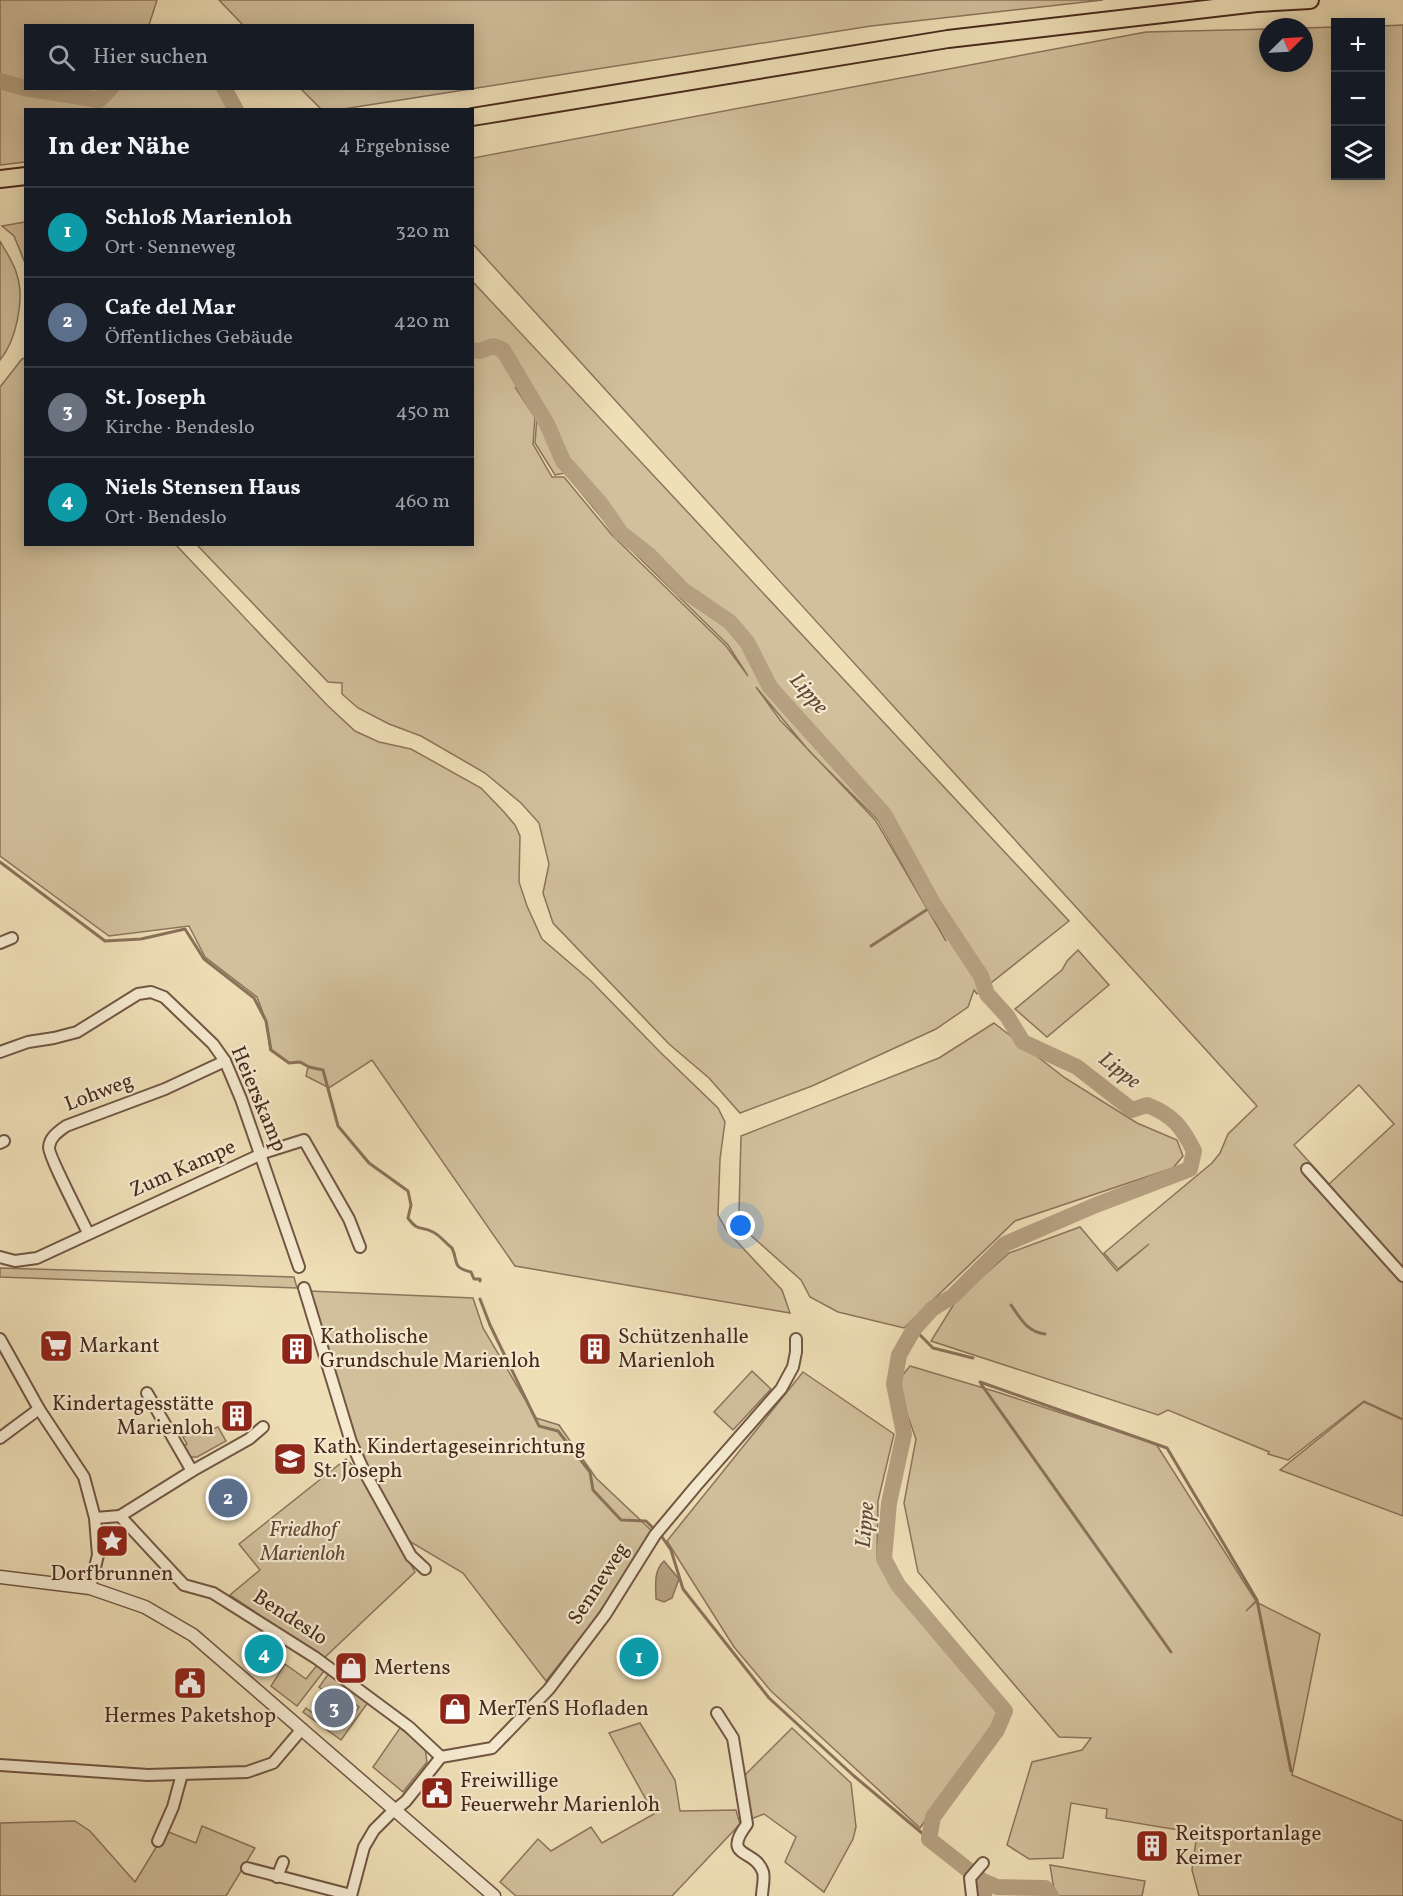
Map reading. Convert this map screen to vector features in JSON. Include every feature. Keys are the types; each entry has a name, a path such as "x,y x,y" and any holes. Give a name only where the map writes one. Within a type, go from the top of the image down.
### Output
{"highway":[{"path":"474,117 948,39 1257,3 1310,0"},
{"path":"0,179 24,176"}],"street":[{"path":"0,943 12,938"},
{"name":"Heierskamp","path":"0,1052 28,1042 77,1032 133,996 151,992 164,997 213,1044 225,1061 299,1267"},
{"name":"Lohweg","path":"88,1233 50,1154 51,1140 57,1132 66,1126 165,1089 225,1061"},
{"name":"Zum Kampe","path":"0,1257 15,1261 37,1258 266,1152 304,1140 349,1219 360,1247"},
{"path":"1307,1169 1403,1276"},
{"path":"304,1288 351,1442 364,1471 411,1556 425,1569"},
{"path":"0,1338 39,1409 84,1477 95,1518 98,1555 90,1588"},
{"name":"Senneweg","path":"441,1757 492,1748 555,1681 604,1615 658,1531 781,1389 793,1367 796,1338"},
{"path":"147,1394 192,1471"},
{"path":"0,1438 39,1409"},
{"path":"95,1518 120,1516 249,1439 263,1427"},
{"name":"Bendeslo","path":"120,1516 184,1585 213,1593 316,1658 409,1727 441,1757"},
{"path":"0,1577 90,1588 145,1607 193,1635 494,1896"},
{"path":"717,1713 733,1738 747,1824 736,1838 737,1844 763,1873 762,1896"},
{"path":"0,1766 148,1775 247,1772 276,1761 302,1729"},
{"path":"247,1868 351,1896 364,1847 374,1830 406,1801 441,1757"},
{"path":"158,1841 173,1807 182,1774"},
{"path":"277,1877 283,1862"},
{"path":"972,1896 970,1878 981,1865"}],"green space":[{"path":"0,0 157,0 149,24 24,24 24,90 220,90 234,108 24,108 24,162 0,165"},
{"path":"219,0 1103,0 871,26 474,88 474,24 242,24"},
{"path":"1403,25 1403,1419 1364,1401 1288,1460 1268,1454 1269,1452 1168,1410 1158,1415 931,1341 957,1299 1009,1253 1080,1227 1117,1271 1149,1244 1118,1269 1104,1253 1212,1163 1220,1153 1228,1134 1257,1106 474,245 474,158 1146,32 1259,29 1259,72 1313,72 1313,28 1331,27 1331,180 1385,180 1385,26","holes":["1359,1085 1394,1124 1329,1184 1294,1145"]},
{"path":"302,90 464,90 350,108 320,108"},
{"path":"24,222 24,261 14,236 2,226"},
{"path":"0,241 16,271 20,296 15,331 0,360"},
{"path":"474,283 1069,921 977,994 974,990 968,1007 936,1029 812,1086 740,1113 709,1078 669,1044 553,923 543,893 549,864 539,823 521,803 485,773 421,736 389,724 358,708 342,694 342,683 328,682 198,546 474,546","holes":["515,387 537,417 535,443 555,475 565,473 615,534 728,645 748,676 726,646 612,535 564,477 552,477 533,444 535,417","756,687 807,749 780,720","818,760 878,820 946,941 876,821"]},
{"path":"24,358 24,546 177,546 327,705 355,731 379,742 411,749 481,788 515,825 520,836 519,882 542,939 591,981 718,1108 725,1122 720,1159 718,1215 727,1231 782,1290 790,1313 515,1266 372,1060 329,1088 306,1076 308,1067 300,1062 289,1063 270,1050 266,1021 257,997 205,957 189,926 109,936 0,856 0,387"},
{"path":"1078,950 1109,985 1047,1037 1015,1009 1062,970"},
{"path":"994,1023 1065,1078 1137,1123 1177,1140 1183,1156 1173,1168 1015,1221 904,1328 838,1312 810,1297 801,1280 746,1231 739,1212 741,1136 939,1058"},
{"path":"0,1268 294,1277 297,1288 0,1277"},
{"path":"309,1291 473,1298 483,1328 536,1418 559,1425 596,1478 652,1531 595,1619 546,1681 463,1573 409,1541 369,1471 355,1440"},
{"path":"910,1366 1156,1444 1256,1601 1246,1611 1256,1602 1320,1634 1292,1775 1403,1821 1403,1896 1199,1896 1192,1870 1197,1833 1106,1818 1107,1809 1071,1803 1063,1858 1029,1859 1007,1845 1032,1762 1082,1750 1091,1738 1059,1737 918,1572 904,1503 916,1439 896,1383"},
{"path":"752,1371 771,1389 733,1430 714,1412"},
{"path":"803,1372 894,1434 878,1501 877,1557 893,1587 999,1715 920,1828 771,1691 734,1647 667,1541"},
{"path":"1364,1402 1403,1420 1403,1516 1280,1470"},
{"path":"207,1424 210,1430 218,1427 226,1441 197,1457 187,1457 182,1447 187,1444 183,1437"},
{"name":"Friedhof Marienloh","path":"346,1459 361,1474 415,1572 324,1658 230,1595 260,1570 239,1544"},
{"path":"285,1664 306,1679 317,1665 324,1671 297,1706 271,1686"},
{"path":"329,1673 369,1701 341,1740 303,1712 306,1708 324,1721 327,1718 338,1727 341,1723 345,1726 359,1707 334,1690 330,1695 319,1687"},
{"path":"640,1723 675,1780 680,1811 736,1810 740,1824 672,1896 516,1896 500,1882 538,1839 551,1851 591,1827 602,1843 654,1814 609,1733"},
{"path":"400,1728 425,1748 427,1762 403,1792 373,1767"},
{"path":"792,1728 851,1783 856,1827 853,1839 824,1892 785,1862 796,1837 764,1814 751,1819 744,1776"},
{"path":"75,1821 90,1831 135,1882 166,1831 196,1843 202,1826 255,1848 226,1896 0,1896 0,1823"},
{"path":"1050,1865 1145,1881 1142,1896 1055,1896"}],"shaded area":[{"path":"664,1561 679,1579 672,1598 664,1602 656,1599 656,1584 658,1569"}],"waterway":[{"name":"Lippe","path":"0,81 24,88"},
{"name":"Lippe","path":"36,90 99,100 109,90"},
{"name":"Lippe","path":"225,90 235,108"},
{"name":"Lippe","path":"474,350 480,351 493,346 503,350 547,424 563,461 601,504 621,533 649,555 683,590 730,622 747,642 770,687 884,814 934,905 981,976 987,994 1007,1016 1023,1042 1077,1067 1132,1110 1147,1105 1164,1113 1181,1129 1194,1151 1190,1169 1096,1205 1005,1244 953,1296 932,1309 914,1329 899,1355 894,1384 904,1434 889,1503 884,1559 898,1585 1005,1711 997,1730 933,1817 929,1839 981,1880 984,1896"},
{"path":"0,862 105,941 141,939 185,929 204,959 254,998 266,1021 271,1050 289,1063 300,1062 323,1070 338,1126 369,1163 408,1191 411,1205 408,1218 412,1223 438,1235 452,1248 458,1266 471,1272 474,1279 480,1279 480,1281"},
{"path":"871,946 934,905"},
{"path":"480,1299 490,1325 539,1426 558,1431 590,1472 593,1490 621,1520 646,1521 655,1530"},
{"path":"1011,1305 1029,1328 1045,1334"},
{"path":"914,1329 933,1348 973,1358"},
{"path":"980,1382 1167,1448 1257,1600 1291,1771"},
{"path":"981,1384 1171,1652"},
{"path":"660,1534 671,1550 683,1589 769,1698 854,1776 929,1839"},
{"name":"Lippe","path":"981,1880 997,1887 1045,1888 1051,1896"}],"place":[{"name":"Markant","path":"56,1346"},
{"name":"Katholische Grundschule Marienloh","path":"297,1349"},
{"name":"Schützenhalle Marienloh","path":"595,1349"},
{"name":"Kindertagesstätte Marienloh","path":"237,1416"},
{"name":"Kath. Kindertageseinrichtung St. Joseph","path":"290,1459"},
{"name":"Cafe del Mar","path":"228,1498"},
{"name":"Dorfbrunnen","path":"112,1541"},
{"name":"Niels Stensen Haus","path":"264,1654"},
{"name":"Schloß Marienloh","path":"639,1657"},
{"name":"Mertens","path":"351,1668"},
{"name":"Hermes Paketshop","path":"190,1683"},
{"name":"St. Joseph","path":"334,1708"},
{"name":"MerTenS Hofladen","path":"455,1709"},
{"name":"Freiwillige Feuerwehr Marienloh","path":"437,1793"},
{"name":"Reitsportanlage Keimer","path":"1152,1846"}]}
